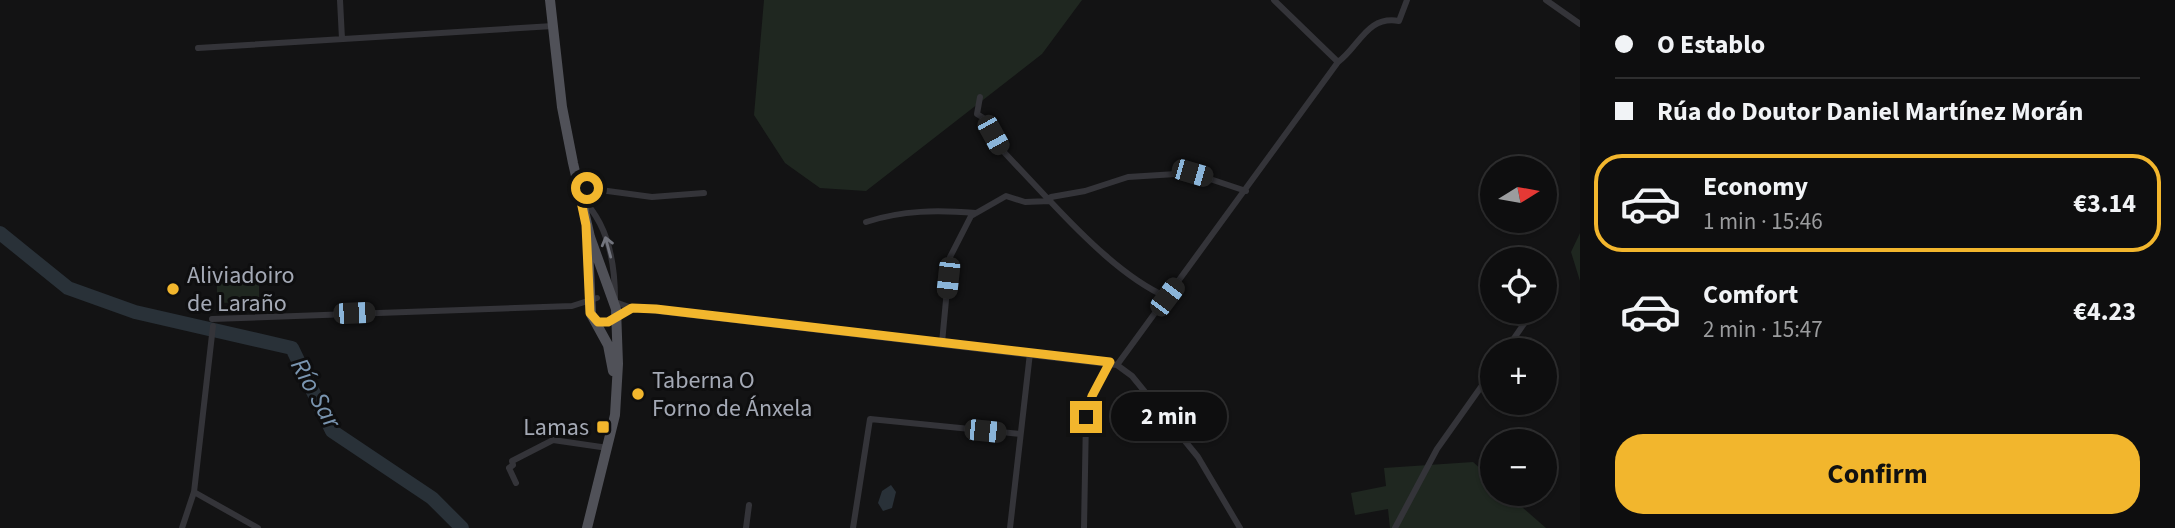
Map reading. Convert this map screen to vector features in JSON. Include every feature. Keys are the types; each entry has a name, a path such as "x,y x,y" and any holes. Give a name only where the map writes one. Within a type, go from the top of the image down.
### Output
{"main road":[{"path":"550,0 564,120 579,192 586,225 615,309 616,396 608,448 587,528"},
{"path":"586,225 594,319 610,349 616,396"},
{"path":"591,300 615,309"},
{"path":"594,319 604,323 615,309"}],"street":[{"path":"340,0 342,39"},
{"path":"1273,0 1338,62"},
{"path":"1084,528 1086,417 1092,396 1114,363 1246,191 1338,62 1380,21 1399,21 1407,0"},
{"path":"1546,0 1580,24"},
{"path":"198,48 553,26"},
{"path":"980,97 977,114 985,119 1002,150 1050,201 1070,218 1078,232 1148,289 1167,297"},
{"path":"1050,201 1055,194 1085,191 1110,181 1192,173 1246,191"},
{"path":"579,192 652,197 704,193"},
{"path":"579,192 597,214 604,235 613,268 615,309"},
{"path":"942,343 950,257 971,216 1006,196 1025,202 1050,201"},
{"path":"866,222 896,212 931,210 976,213"},
{"path":"181,528 194,492 213,322 572,306 591,300"},
{"path":"572,306 594,319"},
{"path":"615,309 632,308 1114,363 1132,376 1198,457 1240,528"},
{"path":"615,309 632,308"},
{"path":"1010,528 1030,353"},
{"path":"1395,528 1437,449 1480,388"},
{"path":"853,528 868,422 877,418 1020,434"},
{"path":"516,483 509,468 513,465 512,461 551,440 608,448"},
{"path":"194,492 258,528"},
{"path":"746,528 749,505"}],"shaded area":[{"path":"764,0 1082,0 1042,54 866,191 820,188 785,163 754,115"},
{"path":"1580,233 1580,281 1571,252"},
{"path":"217,281 259,281 259,302 217,303"},
{"path":"1473,462 1480,468 1480,506 1521,506 1546,528 1390,528 1388,509 1355,515 1351,493 1386,486 1384,468"},
{"path":"891,485 896,492 892,508 883,511 878,503 882,491"}],"waterway":[{"name":"Río Sar","path":"0,233 68,288 135,312 292,348 332,431 432,498 462,528"}],"place":[{"name":"Aliviadoiro de Laraño","path":"173,289"},
{"name":"Taberna O Forno de Ánxela","path":"638,394"},
{"name":"Lamas","path":"603,427"}],"route":[{"path":"587,188 578,187 586,225 591,286 590,313 598,322 608,322 622,311 632,308 656,309 1110,362 1092,396 1086,417"}]}
